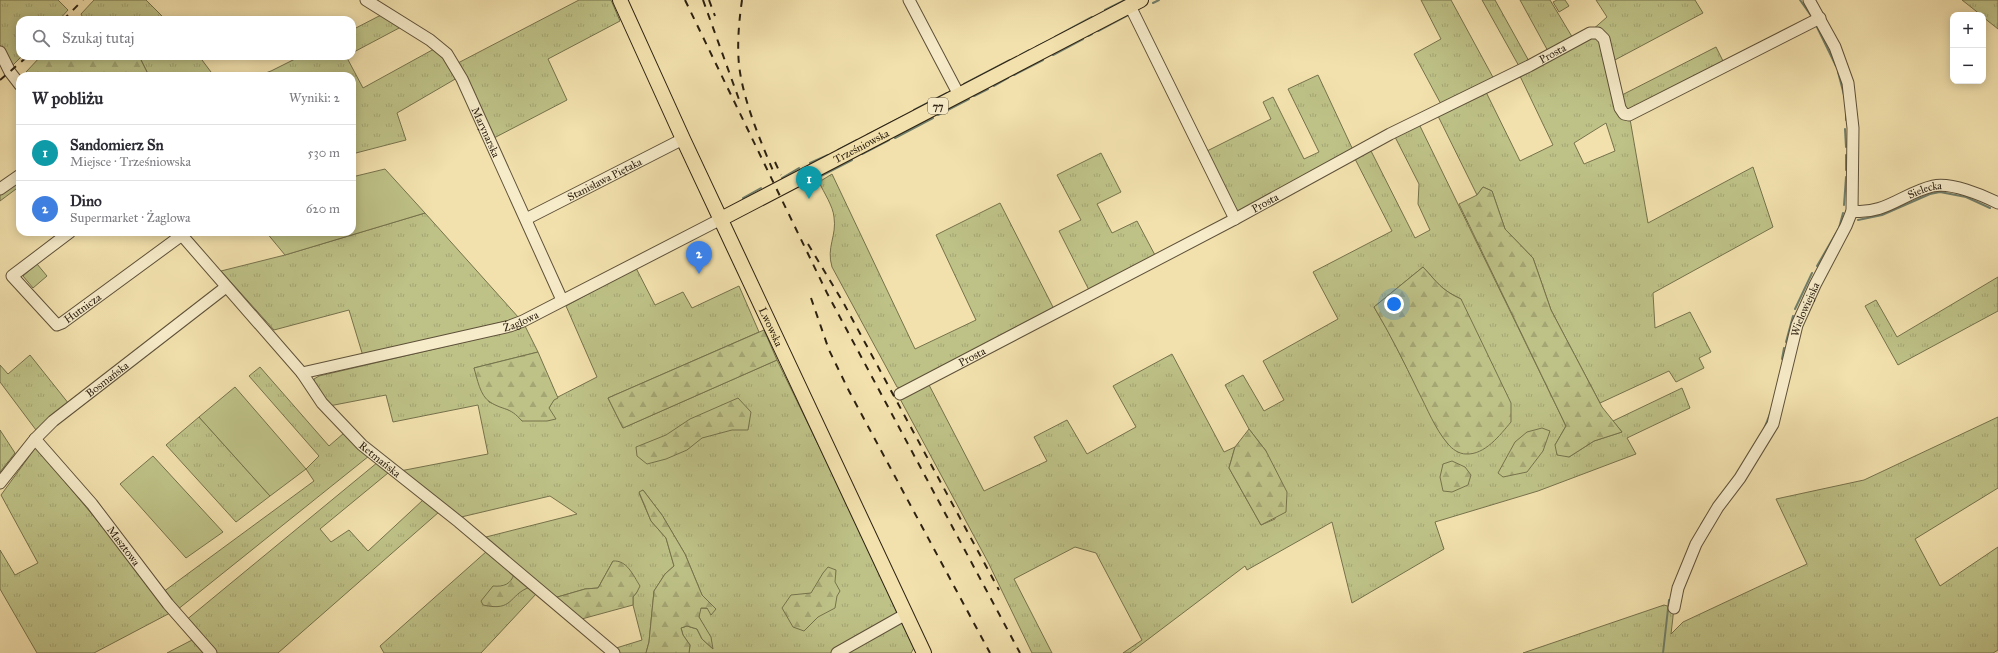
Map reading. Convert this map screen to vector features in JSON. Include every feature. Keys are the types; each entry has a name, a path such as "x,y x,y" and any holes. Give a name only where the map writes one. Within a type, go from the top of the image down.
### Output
{"main road":[{"name":"Lwowska","path":"620,0 683,139 924,653"},
{"name":"Trześniowska","path":"721,219 1136,3"}],"street":[{"name":"Marynarska","path":"366,0 430,40 448,54 462,79 562,300"},
{"path":"909,0 959,95"},
{"name":"Wielowiejska","path":"1674,608 1678,588 1696,544 1718,507 1740,478 1773,424 1797,325 1852,211 1854,128 1851,98 1843,66 1820,18 1809,0"},
{"path":"1136,3 1235,219"},
{"name":"Prosta","path":"900,394 1235,219 1370,144 1529,66 1590,33 1598,33 1604,39 1620,108 1624,114 1630,115 1820,18"},
{"path":"0,52 4,69 16,80"},
{"name":"Stanisława Piętaka","path":"526,219 683,139"},
{"path":"0,189 16,178"},
{"name":"Sielecka","path":"1852,211 1873,211 1925,188 1943,185 1983,196 1998,203"},
{"name":"Żaglowa","path":"302,373 510,326 524,321 721,219"},
{"name":"Hutnicza","path":"65,236 12,276 57,325 62,323 177,236"},
{"name":"Retmańska","path":"182,236 302,373 322,403 362,446 459,522 614,653"},
{"name":"Bosmańska","path":"0,483 35,439 54,421 226,287"},
{"name":"Masztowa","path":"35,439 92,504 172,609 211,653"},
{"path":"836,653 906,614"}],"green space":[{"path":"0,0 58,0 68,10 63,16 16,16 16,60 18,60 12,66 0,45"},
{"path":"94,0 146,0 162,16 82,16 81,14"},
{"path":"579,0 611,0 620,21 548,59 567,100 494,138 458,63"},
{"path":"1421,0 1451,0 1495,81 1442,106 1414,54 1441,39"},
{"path":"1482,0 1495,0 1530,63 1520,68"},
{"path":"1520,0 1550,0 1574,40 1549,53"},
{"path":"1557,0 1565,0 1569,6 1559,12 1553,2"},
{"path":"1596,0 1695,0 1703,13 1613,61 1612,49 1591,31 1607,17"},
{"path":"1962,0 1998,0 1998,29 1986,19 1986,12 1977,12"},
{"path":"381,15 401,27 356,51 356,28"},
{"path":"1593,34 1599,36 1619,115 1630,119 1648,223 1753,167 1773,227 1653,293 1655,328 1690,312 1711,352 1699,358 1704,368 1676,382 1669,371 1600,403 1551,310 1533,258 1505,229 1492,191 1483,187 1477,195 1437,114 1485,90 1520,161 1553,145 1519,74","holes":["1606,123 1615,151 1584,164 1574,143"]},
{"path":"1716,47 1724,63 1628,111 1620,96"},
{"path":"434,49 444,58 457,78 397,113 406,140 356,153 356,75 363,88"},
{"path":"37,60 141,60 147,72 26,72"},
{"path":"141,60 202,60 211,72 147,72"},
{"path":"293,60 348,60 354,72 268,72"},
{"path":"1318,75 1353,150 1240,212 1234,208 1207,151 1271,119 1263,102 1273,97 1304,159 1319,152 1288,89"},
{"path":"1419,124 1566,426 1555,445 1569,457 1594,441 1622,432 1613,421 1682,388 1690,408 1627,438 1636,454 1538,491 1435,522 1444,549 1352,603 1332,522 1247,570 1245,566 1130,653 1123,653 1142,640 1096,553 1075,547 1014,579 1052,653 1032,653 988,562 899,397 928,383 984,491 1047,461 1034,437 1067,420 1087,454 1136,427 1113,386 1172,354 1224,452 1235,447 1229,468 1261,525 1275,519 1266,451 1249,429 1225,385 1243,375 1264,411 1284,400 1263,361 1338,319 1313,272 1392,231 1354,157 1370,149 1415,238 1430,230 1418,204 1419,184 1394,135","holes":["1423,267 1444,289 1461,299 1459,453 1448,444 1440,432 1374,307"]},
{"path":"1101,153 1121,192 1097,204 1112,233 1137,221 1156,257 1090,292 1059,231 1081,220 1057,175"},
{"path":"385,169 425,213 356,234 356,176"},
{"path":"832,174 915,349 976,320 936,235 1000,203 1055,311 904,389 897,387 832,267 830,253 835,224 834,217 830,204 819,182"},
{"path":"16,184 16,189 0,201 0,195"},
{"path":"1483,187 1492,191 1505,229 1533,258 1551,310 1602,407 1622,432 1594,441 1569,457 1557,455 1555,445 1566,426 1459,204 1477,195"},
{"path":"425,213 519,318 363,356 349,310 274,330 221,271 285,255 348,236 356,236 356,234"},
{"path":"269,236 348,236 285,255"},
{"path":"37,264 47,276 33,288 23,276"},
{"path":"1423,267 1444,289 1461,299 1511,403 1511,422 1492,443 1480,451 1463,454 1452,448 1443,438 1386,327 1374,307"},
{"path":"636,268 655,305 683,292 692,308 739,286 759,332 608,398 623,428 777,360 901,615 832,653 689,653 690,645 683,635 681,628 687,626 697,629 702,639 712,648 710,637 699,617 700,608 716,609 702,595 685,554 662,515 643,490 639,493 651,521 666,538 674,566 665,574 654,591 649,642 646,653 618,653 613,649 642,640 633,605 633,597 637,592 613,561 598,588 585,589 554,598 482,538 577,514 550,496 457,518 400,471 488,454 478,405 393,422 386,395 329,406 315,384 314,379 319,376 516,330 525,326 538,352 474,368 489,402 514,412 522,421 549,408 554,399 597,377 566,306"},
{"path":"1998,277 1998,311 1898,365 1865,306 1876,300 1897,337"},
{"path":"764,330 777,360 623,428 608,398"},
{"path":"538,352 558,398 554,400 549,408 556,419 547,421 522,421 510,411 495,405 484,396 479,386 474,368"},
{"path":"30,355 69,404 36,430 0,382 0,365 8,374"},
{"path":"260,367 329,446 344,433 369,456 177,610 163,592 314,481 306,469 319,456 249,376"},
{"path":"235,387 306,469 270,496 199,417"},
{"path":"738,398 751,412 748,430 732,430 702,438 687,450 666,459 647,464 637,456 636,447 666,435 690,419"},
{"path":"199,417 270,496 236,522 166,445"},
{"path":"1998,417 1998,488 1915,539 1940,586 1998,547 1998,650 1993,653 1523,653 1664,605 1674,608 1671,634 1683,622 1807,564 1776,499 1864,480"},
{"path":"1542,428 1550,431 1543,451 1527,472 1503,477 1498,473 1515,442 1527,432"},
{"path":"1249,429 1266,451 1287,492 1286,512 1261,525 1229,468 1235,447"},
{"path":"0,430 15,453 0,472"},
{"path":"36,447 110,536 170,613 94,653 37,653 0,589 0,550 15,575 38,563 1,495"},
{"path":"153,456 223,532 186,558 120,484"},
{"path":"1452,461 1465,467 1471,475 1468,485 1452,492 1443,491 1440,477 1443,464"},
{"path":"378,462 388,473 320,529 331,542 349,530 368,551 423,500 439,512 278,653 215,653 185,621"},
{"path":"643,490 662,515 685,554 702,595 716,609 711,615 707,608 701,608 699,617 711,637 713,649 702,639 697,629 687,626 681,628 683,635 690,645 689,653 646,653 649,642 654,591 665,574 674,566 666,538 651,521 639,492"},
{"path":"487,551 537,593 481,653 384,653 380,646"},
{"path":"613,561 618,561 626,566 640,586 633,597 633,605 578,620 554,598 585,589 598,588"},
{"path":"828,567 836,570 835,582 840,591 837,596 835,608 818,617 804,631 793,627 782,608 791,595 811,593"},
{"path":"514,574 530,587 523,590 506,604 493,607 483,605 481,601 493,586 506,584 511,580"},
{"path":"903,618 915,646 911,653 840,653"},
{"path":"194,639 207,653 167,653"}],"waterway":[{"path":"1105,10 1125,0"},
{"path":"1153,3 1159,0"},
{"path":"1800,0 1812,17"},
{"path":"1098,31 1130,14"},
{"path":"1055,37 1092,17"},
{"path":"1816,25 1836,66"},
{"path":"1088,36 1092,34"},
{"path":"1053,55 1083,39"},
{"path":"1036,47 1048,41"},
{"path":"1020,55 1029,50"},
{"path":"964,84 1010,60"},
{"path":"1014,75 1043,60"},
{"path":"1838,72 1844,95"},
{"path":"994,86 1008,78"},
{"path":"974,96 988,89"},
{"path":"914,110 947,93"},
{"path":"938,115 969,99"},
{"path":"1846,110 1846,120"},
{"path":"867,135 904,116"},
{"path":"895,138 933,118"},
{"path":"1845,129 1846,147"},
{"path":"838,150 857,140"},
{"path":"862,154 889,140"},
{"path":"810,163 828,155"},
{"path":"1846,155 1846,170"},
{"path":"817,178 852,160"},
{"path":"782,178 799,168"},
{"path":"1844,205 1846,177"},
{"path":"743,198 761,188"},
{"path":"1858,220 1882,215 1930,194 1940,192 1966,197 1990,208"},
{"path":"1817,266 1839,228 1843,213"},
{"path":"1795,309 1812,273"},
{"path":"1786,342 1793,316"},
{"path":"1782,359 1784,348"},
{"path":"1764,429 1771,411"},
{"path":"1701,525 1706,517"},
{"path":"1663,653 1669,600"}],"railway":[{"path":"67,16 83,0"},
{"path":"685,0 827,293 1020,653"},
{"path":"703,0 741,105"},
{"path":"709,0 715,16"},
{"path":"742,0 738,40 738,57 741,78 748,106 774,173"},
{"path":"0,80 23,60"},
{"path":"775,162 781,175"},
{"path":"808,244 843,302 999,590"},
{"path":"811,298 829,350 849,391 990,653"}],"place":[{"name":"Sandomierz Sn","path":"809,199"},
{"name":"Dino","path":"699,274"}]}
